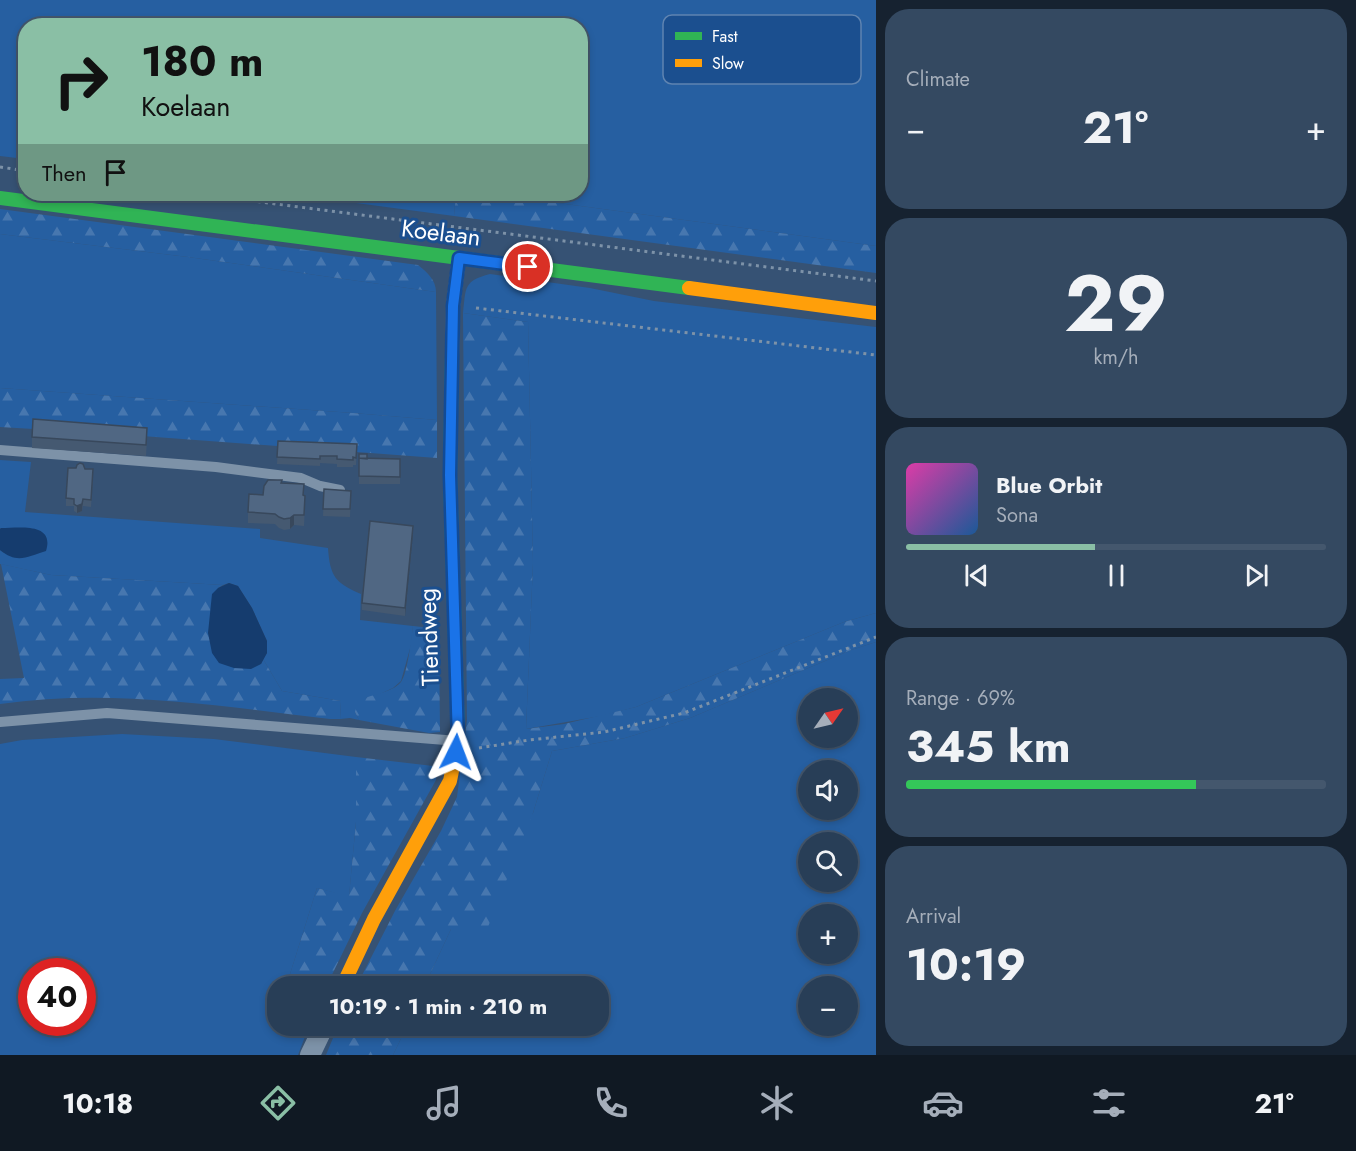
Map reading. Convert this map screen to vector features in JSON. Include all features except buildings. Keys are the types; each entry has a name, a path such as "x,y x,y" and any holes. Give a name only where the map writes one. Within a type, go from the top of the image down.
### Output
{"street":[{"name":"Koelaan","path":"0,198 18,200"},
{"name":"Koelaan","path":"23,201 876,313"},
{"name":"Tiendweg","path":"347,976 374,919 450,781 457,746 450,475 453,306 459,258"},
{"path":"310,1055 319,1036"}],"lane":[{"path":"0,450 216,467 301,478 320,486 340,490"},
{"path":"0,722 107,713 457,746"}],"path":[{"path":"0,167 18,170"},
{"name":"Koelaan","path":"253,201 876,281"},
{"path":"453,306 876,355"},
{"path":"457,746 604,732 684,713 876,637"}],"green space":[{"path":"0,0 876,0 876,246 544,201 588,201 588,18 18,18 18,158 0,156"},
{"path":"341,201 455,201 454,216"},
{"path":"455,201 544,201 876,246 876,273 454,216"},
{"path":"0,209 418,265 433,280 436,292 188,257 0,234"},
{"path":"0,234 188,257 436,292 437,420 0,388"},
{"path":"490,274 590,288 654,301 876,327 876,613 844,622 636,707 601,716 526,729 533,563 528,322 463,313 466,292 470,283"},
{"path":"463,313 528,322 533,563 526,729 564,724 636,707 844,622 876,613 876,642 851,650 690,718 625,738 552,751 533,813 486,932 451,929 429,976 362,976 396,909 441,831 457,797 467,720"},
{"path":"0,388 437,420 437,458 0,427"},
{"path":"0,460 31,462 25,512 260,529 260,538 328,548 332,572 345,586 361,594 360,620 413,626 411,645 401,681 393,688 366,698 355,712 359,720 340,719 341,701 282,691 263,659 267,653 267,641 252,608 238,586 229,583 223,585 51,575 0,564 0,550 4,553 0,529"},
{"path":"1,564 51,575 223,585 218,588 261,664 263,659 282,691 341,701 340,719 206,704 124,698 82,698 0,704 0,679 24,678"},
{"path":"413,626 439,629 440,732 429,733 359,720 355,712 358,704 367,697 391,689 401,682 407,663"},
{"path":"876,642 876,1055 393,1055 402,1036 609,1036 609,976 429,976 451,929 533,813 552,751 625,738 690,718 851,650"},
{"path":"122,734 214,739 356,757 356,822 349,897 317,888 289,976 267,976 267,1036 305,1036 298,1055 0,1055 0,744 22,740"},
{"path":"356,757 433,766 437,771 436,780 362,913 331,976 289,976 317,888 349,896 356,822"},
{"path":"334,1036 402,1036 393,1055 326,1055"}],"shaded area":[{"path":"1,528 26,528 40,531 45,535 46,551 22,558 6,554 0,550"},
{"path":"229,583 238,586 252,608 267,641 267,653 261,664 251,669 234,668 219,663 212,653 208,633 212,594"}],"traffic: fast":[{"path":"0,198 18,200"},
{"path":"23,201 689,288"},
{"path":"452,356 450,475 458,735"}],"traffic: slow":[{"path":"452,356 453,306 459,258"},
{"path":"689,288 876,313"},
{"path":"347,976 374,919 450,781 458,735"}],"route":[{"path":"456,752 458,741 450,475 453,306 459,258 528,267"}]}
